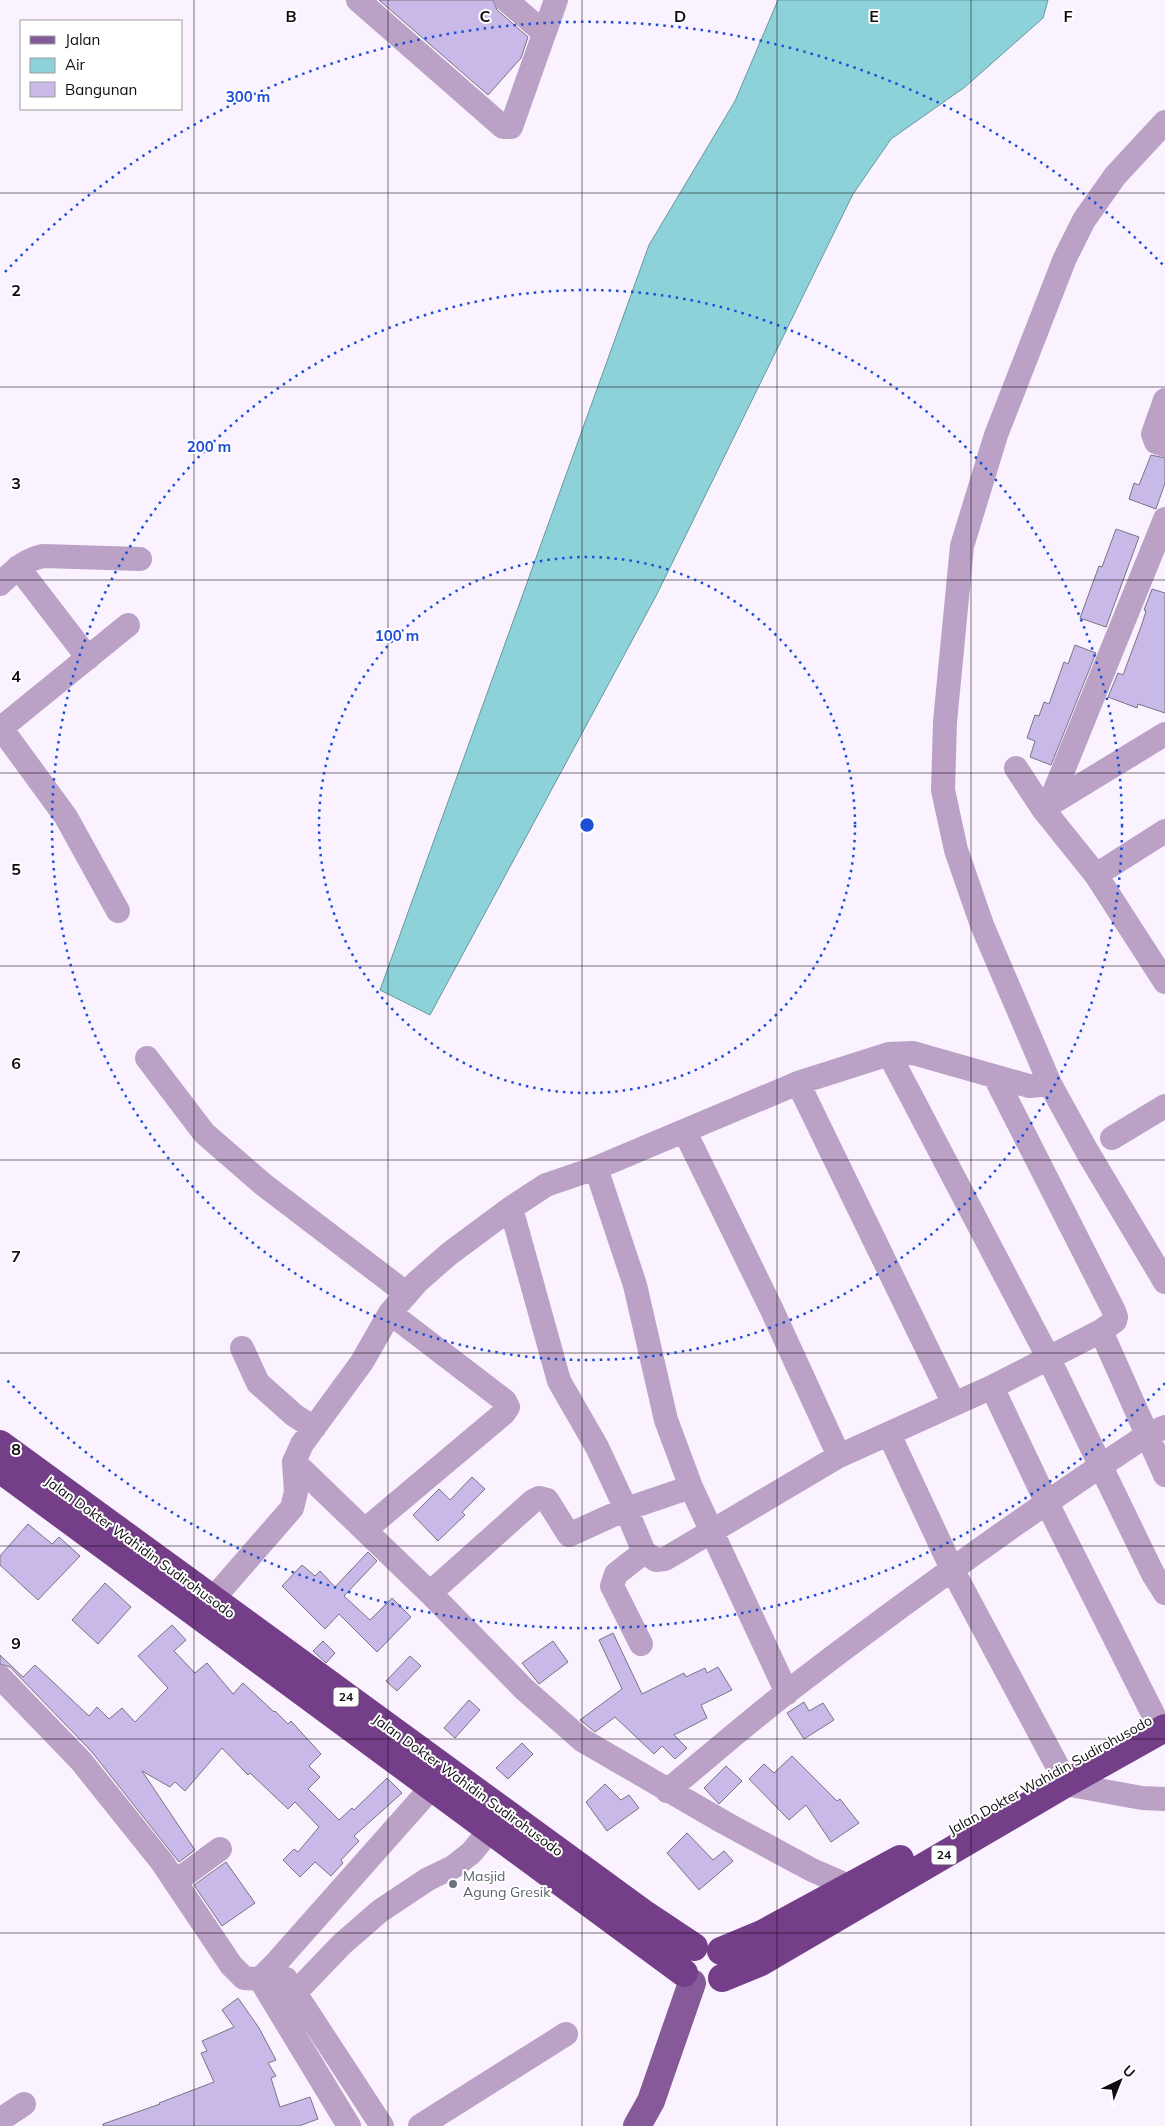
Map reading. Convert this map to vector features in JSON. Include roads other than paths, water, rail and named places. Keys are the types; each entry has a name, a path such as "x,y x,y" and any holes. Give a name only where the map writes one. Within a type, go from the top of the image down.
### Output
{"highway":[{"name":"Jalan Dokter Wahidin Sudirohusodo","path":"0,1444 646,1915 694,1947"},
{"name":"Jalan Dokter Wahidin Sudirohusodo","path":"0,1469 491,1830 702,1980 761,1962 1161,1718"},
{"name":"Jalan Dokter Wahidin Sudirohusodo","path":"721,1951 762,1934 1062,1777"},
{"name":"24","path":"694,1947 706,1944 714,1946 721,1951"},
{"path":"694,1947 685,1956 683,1964 702,1980 727,1967 721,1951"}],"main road":[{"path":"637,2126 651,2100 684,2057 702,1980"}],"street":[{"path":"358,0 503,127 507,128 511,127 556,0"},
{"path":"506,0 544,32"},
{"path":"1164,1278 1088,1153 1050,1084 979,916 956,850 943,790 945,722 962,546 996,435 1072,242 1084,220 1114,176 1165,122"},
{"path":"1165,400 1153,434 1156,442 1165,445"},
{"path":"1046,807 1165,519"},
{"path":"0,584 18,567 30,559 43,556 140,559"},
{"path":"18,567 88,658"},
{"path":"118,911 66,817 1,728 128,625"},
{"path":"1046,807 1165,734"},
{"path":"1016,768 1096,875 1165,982"},
{"path":"1096,875 1165,831"},
{"path":"212,1600 292,1508 296,1492 294,1462 302,1444 362,1362 390,1312 417,1282 449,1254 511,1208 546,1185 596,1168 798,1084 889,1054 913,1053 1028,1086 1050,1084"},
{"path":"889,1054 1048,1357 1102,1465 1124,1515 1165,1593"},
{"path":"147,1058 204,1133 264,1184 406,1294"},
{"path":"511,1208 559,1381 597,1447 644,1552 656,1560 665,1559 839,1456 992,1388 1048,1357 1101,1331 1116,1321 1114,1310 995,1077"},
{"path":"798,1084 954,1404"},
{"path":"1112,1138 1165,1106"},
{"path":"685,1132 771,1308 839,1456"},
{"path":"596,1168 635,1285 666,1420 690,1487 787,1693"},
{"path":"365,1530 504,1413 508,1407 505,1401 390,1312"},
{"path":"1101,1331 1156,1431 1165,1475"},
{"path":"242,1348 258,1383 294,1415 314,1428"},
{"path":"992,1388 1046,1501 1161,1718"},
{"path":"668,1791 787,1693 952,1569 1046,1501 1156,1431"},
{"path":"889,1434 952,1569 1062,1777 1142,1798 1165,1799"},
{"path":"294,1462 430,1593 524,1690 582,1740 668,1791 812,1870 851,1887"},
{"path":"430,1593 533,1501 539,1498 547,1500 570,1535 626,1509 690,1487"},
{"path":"641,1644 612,1586 616,1574 644,1552"},
{"path":"0,1677 81,1761 162,1862 236,1972 244,1978 268,1971 432,1786"},
{"path":"295,1993 342,1944 380,1912 428,1879 452,1867 471,1853 491,1830"},
{"path":"176,1882 220,1849"},
{"path":"268,1971 295,1993 382,2126"},
{"path":"268,1971 342,2124"},
{"path":"420,2126 566,2034"},
{"path":"0,2120 24,2104"}],"water":[{"path":"778,0 1048,0 1043,18 965,87 891,139 853,194 656,596 430,1015 380,990 649,245 735,101"}],"place":[{"name":"Masjid Agung Gresik","path":"453,1884"}]}
